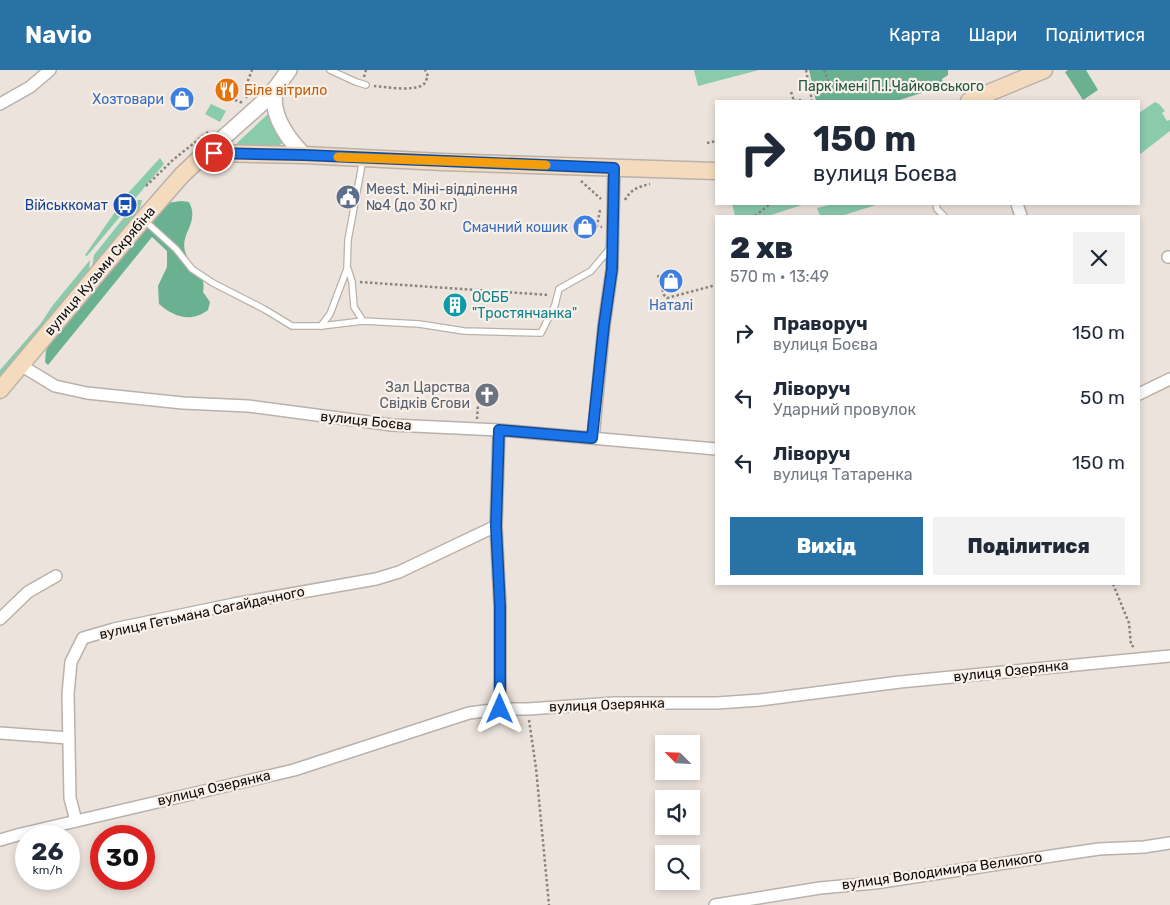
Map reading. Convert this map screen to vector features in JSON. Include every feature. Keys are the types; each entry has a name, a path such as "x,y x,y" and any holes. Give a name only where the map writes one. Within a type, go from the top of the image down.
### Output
{"main road":[{"path":"977,100 1044,70"},
{"path":"203,156 214,153 304,155 715,171"},
{"name":"вулиця Кузьми Скрябіна","path":"0,390 143,219 182,175 203,156"}],"street":[{"path":"0,104 30,87 50,70"},
{"path":"203,156 275,90 289,70"},
{"path":"275,90 273,99 278,117 287,135 304,155"},
{"path":"592,438 612,269 614,168"},
{"name":"вулиця Боєва","path":"22,366 55,386 87,393 183,403 248,406 392,425 499,430 715,449"},
{"path":"1140,394 1170,379"},
{"path":"499,430 496,526 500,606 500,709"},
{"name":"вулиця Гетьмана Сагайдачного","path":"76,821 70,798 68,694 71,662 83,638 114,629 234,604 376,579 399,572 496,526"},
{"path":"0,619 28,592 56,576"},
{"name":"вулиця Озерянка","path":"0,840 294,770 469,713 500,709 614,703 717,703 909,681 1170,656"},
{"path":"0,732 69,738"},
{"name":"вулиця Володимира Великого","path":"715,905 820,888 875,883 1099,849 1144,848 1170,843"}],"lane":[{"path":"330,70 356,82 366,84"},
{"path":"363,158 348,240 348,269 352,282 354,307 363,321"},
{"path":"936,205 937,209 943,215"},
{"path":"143,219 176,249 192,269 292,326 321,326 363,321 419,324 464,331 541,334 555,305 559,289 591,271 612,245"},
{"path":"321,326 330,314 348,269"}],"path":[{"path":"241,110 248,94 244,91 252,70"},
{"path":"366,84 397,88 418,87 424,83 428,76 424,70"},
{"path":"806,70 812,100"},
{"path":"810,88 830,86 824,70"},
{"path":"791,92 794,100"},
{"path":"235,100 244,104"},
{"path":"146,186 211,130"},
{"path":"707,143 715,141"},
{"path":"579,178 601,198 598,226 613,228"},
{"path":"623,205 629,194 636,187 658,184"},
{"path":"756,215 769,205"},
{"path":"658,275 664,295 668,298 715,284"},
{"path":"352,282 549,296 559,289"},
{"path":"661,287 667,285"},
{"path":"1113,585 1129,623 1131,645 1137,649"},
{"path":"528,709 536,768 549,905"}],"green space":[{"path":"694,70 759,70 698,86"},
{"name":"Парк імені П.І.Чайковського","path":"809,70 948,70 948,75 942,79 944,86 899,100 816,100"},
{"path":"1068,70 1086,70 1098,90 1083,100 1065,72"},
{"path":"1155,102 1159,104 1165,111 1162,113 1167,121 1170,120 1170,131 1140,154 1140,112"},
{"path":"211,104 226,111 220,122 205,114"},
{"path":"268,114 283,142 278,147 238,146 237,143"},
{"path":"160,158 164,164 87,256 85,255 129,192"},
{"path":"138,200 142,200 140,208 92,267 94,255"},
{"path":"189,202 192,209 191,222 184,245 187,257 203,279 203,292 210,302 208,310 195,316 183,317 159,304 158,286 167,267 167,251 152,237 48,365 45,362 46,351 52,339 86,296 167,203"},
{"path":"732,205 802,205 771,215 735,215"},
{"path":"829,205 876,205 844,215 820,215 817,208"},
{"path":"90,260 89,271 0,376 0,370 41,323 53,305"}],"slow traffic":[{"path":"338,157 546,165"}],"place":[{"name":"Біле вітрило","path":"227,90"},
{"name":"Хозтовари","path":"182,99"},
{"name":"Meest. Міні-відділення №4 (до 30 кг)","path":"348,197"},
{"name":"Військкомат","path":"125,205"},
{"name":"Смачний кошик","path":"585,227"},
{"name":"Наталі","path":"671,281"},
{"name":"ОСББ \"Тростянчанка\"","path":"455,305"},
{"name":"Зал Царства Свідків Єгови","path":"487,395"}],"route":[{"path":"214,153 614,168 612,269 592,438 499,430 496,526 500,606 500,709"}]}
